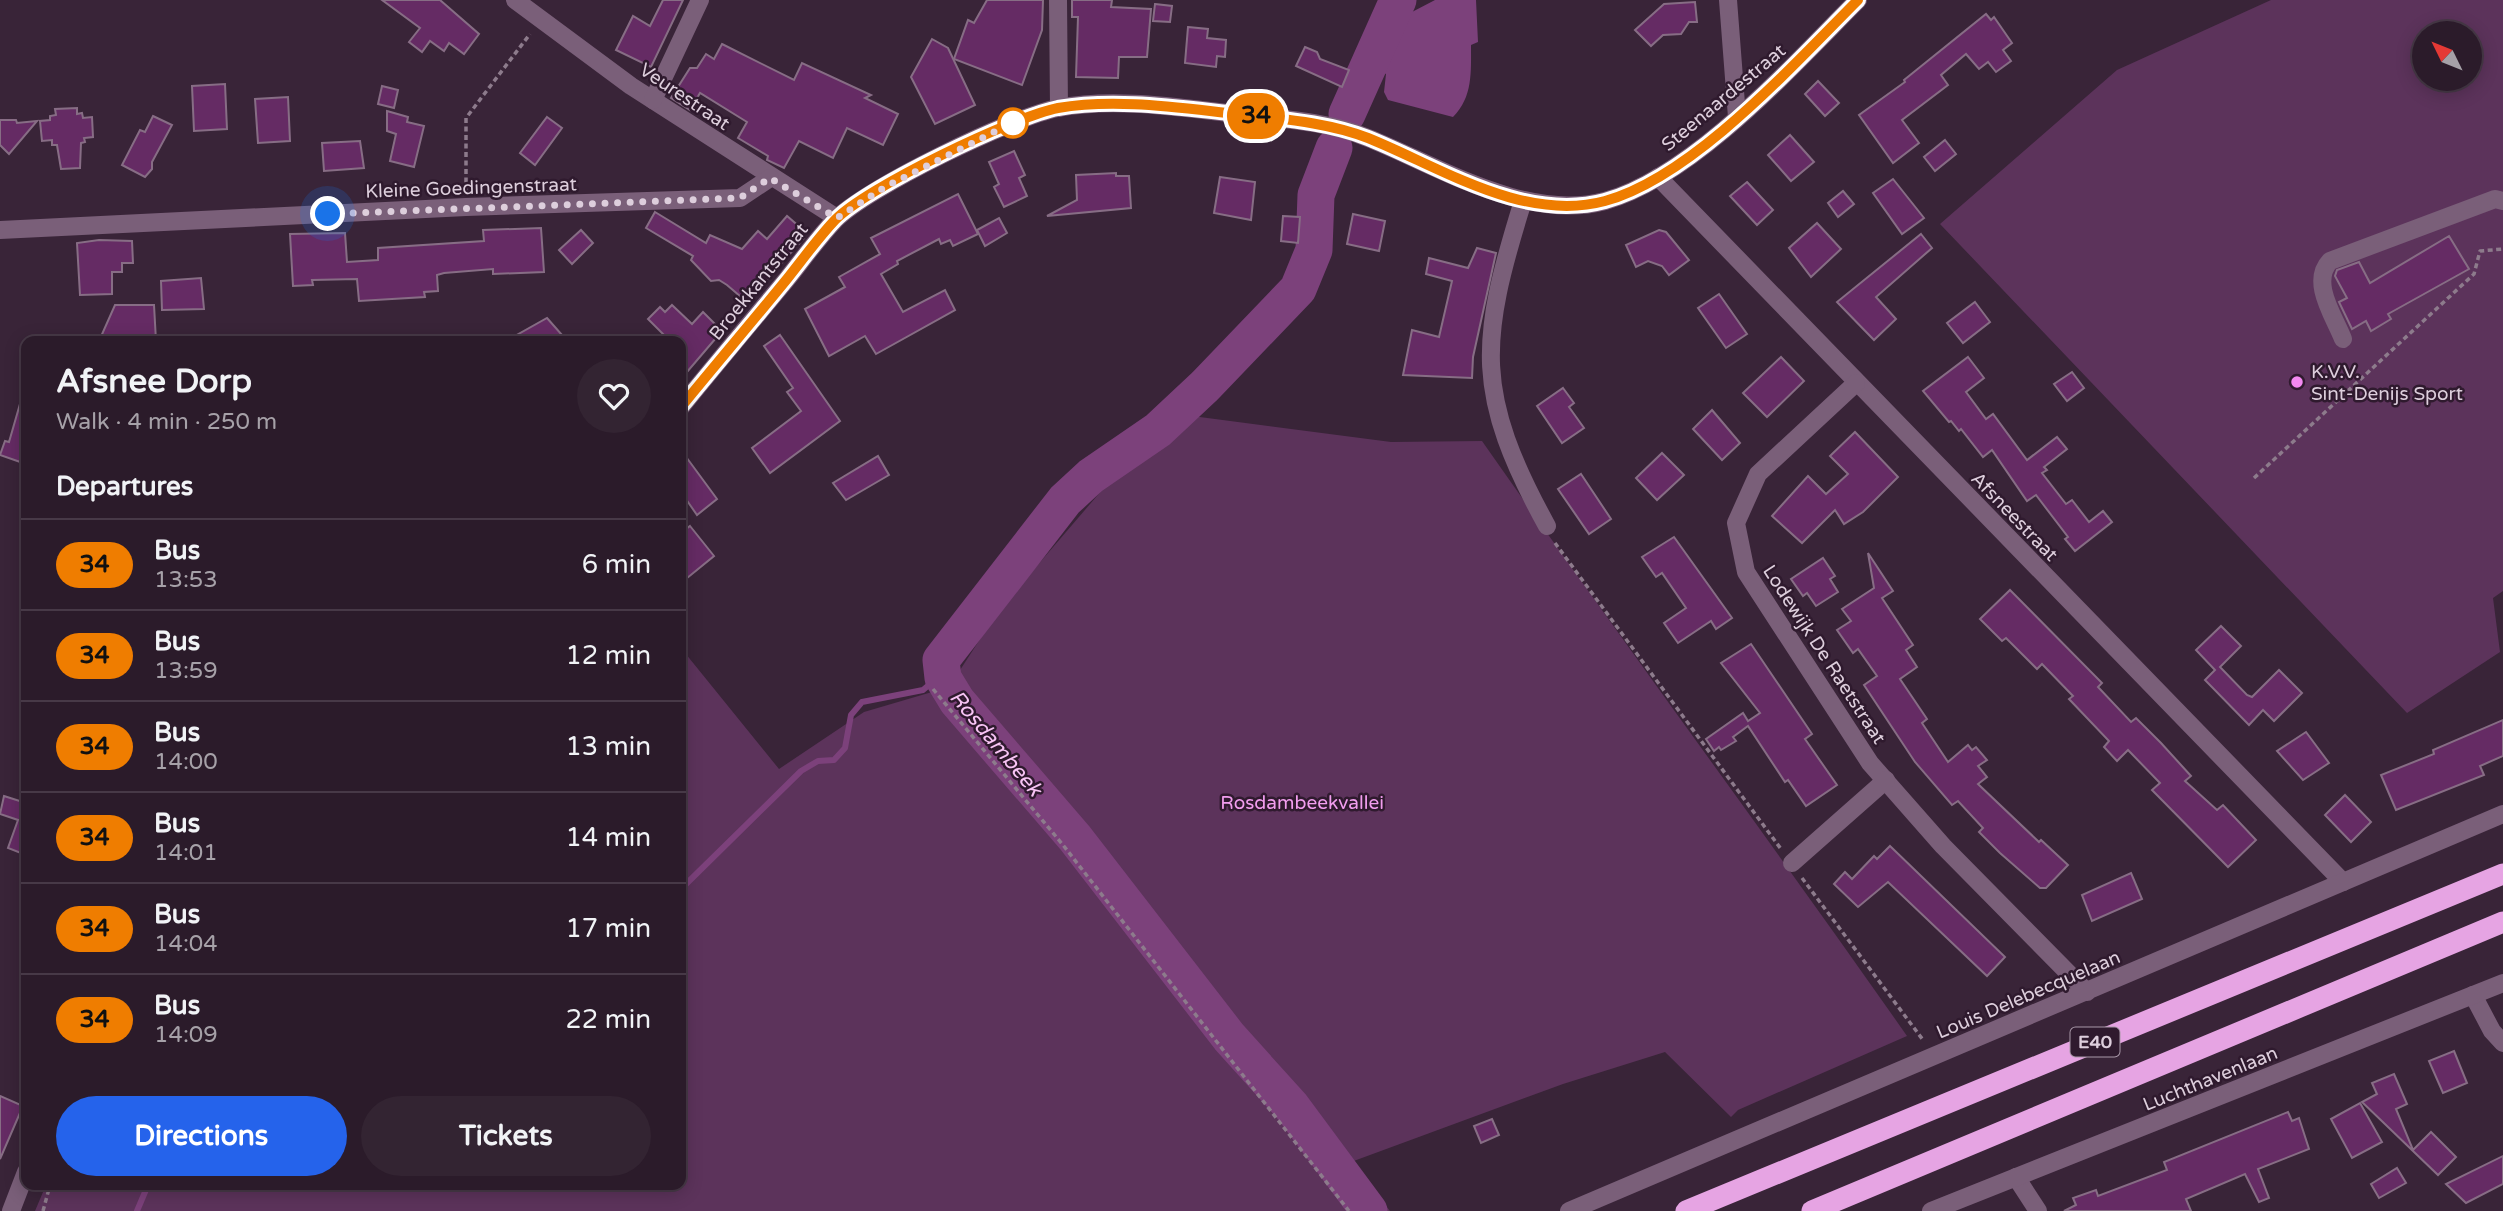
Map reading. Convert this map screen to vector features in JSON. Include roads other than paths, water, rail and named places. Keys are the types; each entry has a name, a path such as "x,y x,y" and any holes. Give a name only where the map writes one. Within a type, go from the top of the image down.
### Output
{"highway":[{"name":"E40","path":"1686,1211 2503,874"},
{"name":"E40","path":"1812,1211 2503,922"}],"street":[{"name":"Veurestraat","path":"515,0 653,100 770,178 837,218"},
{"path":"653,100 700,0"},
{"path":"1058,0 1059,108"},
{"path":"1728,0 1737,117"},
{"name":"Steenaardestraat","path":"1360,135 1449,174 1523,201 1568,207 1604,201 1658,177 1737,117 1783,76 1858,0"},
{"name":"Broekkantstraat","path":"686,401 837,218 877,191 1020,119 1059,108 1171,107 1300,121 1360,135"},
{"name":"Afsneestraat","path":"1658,177 2343,882"},
{"name":"Kleine Goedingenstraat","path":"0,230 466,207 740,198 770,178"},
{"path":"2343,339 2320,282 2322,269 2330,261 2495,199 2503,201"},
{"path":"1523,201 1501,273 1490,325 1490,377 1505,440 1548,526"},
{"name":"Lodewijk De Raetstraat","path":"1856,383 1758,474 1736,523 1746,572 1871,763 1943,846 2087,992"},
{"path":"1791,863 1886,780"},
{"name":"Louis Delebecquelaan","path":"1569,1211 2503,814"},
{"name":"Luchthavenlaan","path":"1931,1211 2503,983"},
{"path":"2473,995 2492,1031 2503,1043"},
{"path":"2016,1177 2038,1211"},
{"path":"11,1211 21,1185"}],"waterway":[{"name":"Rosdambeek","path":"1347,114 1398,0"},
{"path":"1379,40 1391,44"},
{"name":"Rosdambeek","path":"1334,148 1316,195 1314,250 1298,289 1205,386 1158,430 1091,476 1065,500 941,660 943,678 957,701 1075,838 1229,1037 1292,1107 1369,1211"},
{"path":"686,884 801,771 818,761 834,760 845,748 851,715 862,702 923,690 943,673"},
{"path":"137,1211 146,1190"}],"place":[{"name":"K.V.V. Sint-Denijs Sport","path":"2297,382"}],"park label":[{"name":"Rosdambeekvallei","path":"1302,802"}]}
